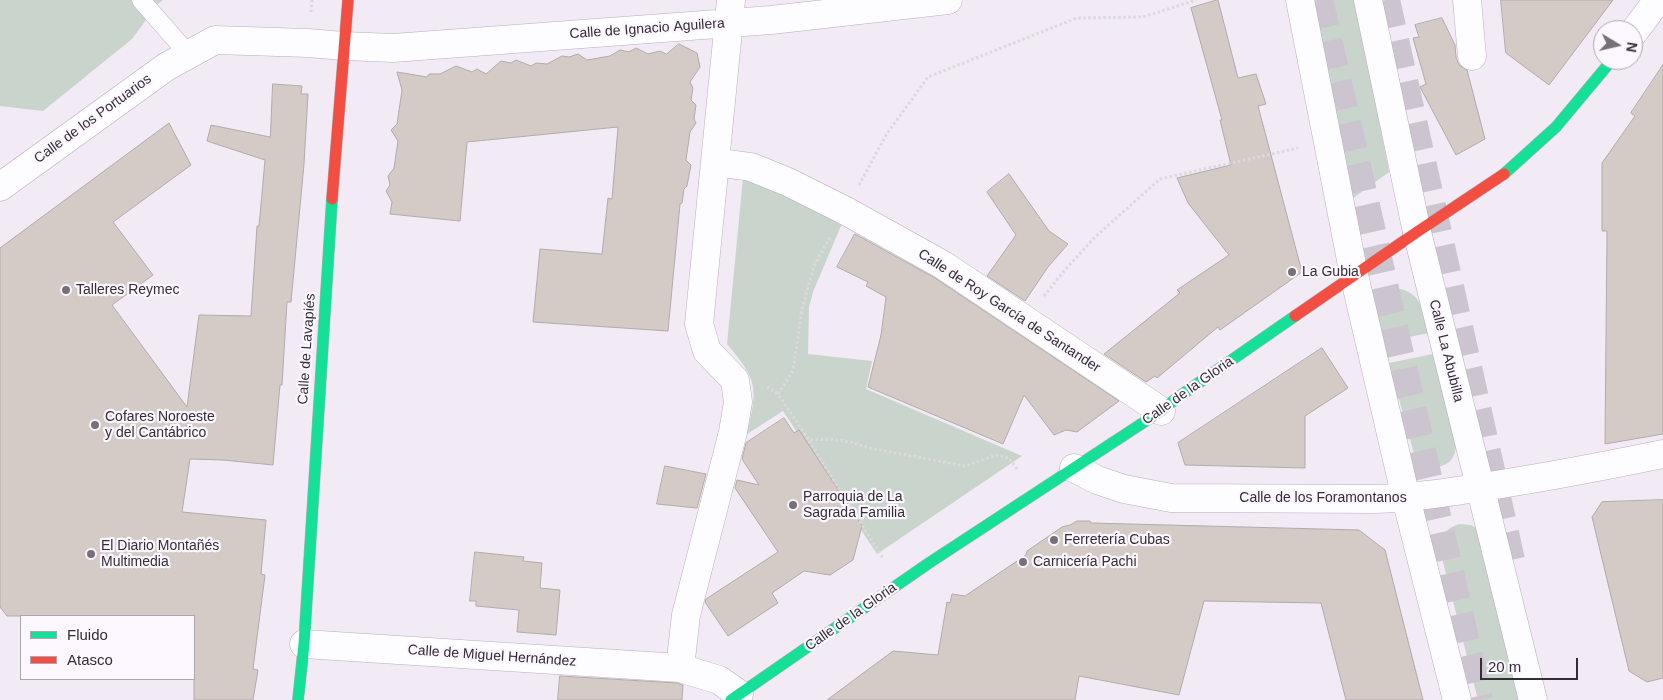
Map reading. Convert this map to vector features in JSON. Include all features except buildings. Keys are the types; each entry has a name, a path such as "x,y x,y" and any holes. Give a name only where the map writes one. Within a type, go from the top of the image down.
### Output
{"street":[{"name":"Calle de Lavapiés","path":"298,700 304,644 330,211 348,0"},
{"name":"Calle de Ignacio Aguilera","path":"344,46 393,48 730,12 948,0"},
{"path":"1300,0 1354,275 1406,498 1457,700"},
{"name":"Calle La Abubilla","path":"1368,0 1417,232 1533,700"},
{"path":"1468,0 1472,56"},
{"path":"1643,20 1658,0"},
{"path":"680,668 686,615 733,432 738,402 734,380 707,351 699,324 730,12"},
{"name":"Calle de los Portuarios","path":"0,186 166,67 215,40 344,46"},
{"name":"Calle de la Gloria","path":"680,668 719,680 735,697 899,584 1161,411 1354,275 1491,184 1506,173 1556,127 1604,70"},
{"name":"Calle de Roy García de Santander","path":"715,162 751,167 788,182 846,211 943,265 1161,411"},
{"name":"Calle de los Foramontanos","path":"1074,468 1096,480 1124,489 1171,498 1406,498 1564,474 1663,454"},
{"name":"Calle de Miguel Hernández","path":"304,644 680,668"}],"lane":[{"path":"141,0 189,55"}],"path":[{"path":"778,394 793,371 802,309 814,266 846,211 886,134 928,77 1077,18 1143,17 1196,0"},
{"path":"1028,321 1045,295 1095,237 1160,179 1306,146"},
{"path":"734,380 766,386 778,394 899,584"},
{"path":"809,440 832,439 851,442 869,448 965,466 996,454 1009,458 1036,493"}],"shaded area":[{"path":"0,0 163,0 157,5 132,39 43,111 0,106"},
{"path":"1310,0 1356,0 1389,172 1349,201"},
{"path":"743,178 843,221 813,292 809,307 808,354 872,361 866,389 1022,456 877,554 783,411 747,434 753,405 753,385 745,367 727,344"},
{"path":"1401,289 1418,300 1429,333 1384,342 1379,317 1380,302 1391,291"},
{"path":"1433,354 1456,440 1456,449 1453,457 1449,462 1437,466 1422,462 1415,457 1389,363"},
{"path":"1459,524 1471,525 1478,529 1525,700 1478,700 1441,554 1443,535 1449,529"}],"tunnel":[{"path":"1319,0 1479,700"},
{"path":"1386,0 1511,560"}],"traffic: fast":[{"path":"1504,174 1556,127 1604,70"},
{"path":"298,700 304,644 332,199"},
{"path":"731,700 929,563 1161,411 1295,316"}],"traffic: jam":[{"path":"332,199 348,0"},
{"path":"1295,316 1504,174"}],"place":[{"name":"La Gubia","path":"1292,272"},
{"name":"Talleres Reymec","path":"66,290"},
{"name":"Cofares Noroeste y del Cantábrico","path":"95,425"},
{"name":"Parroquia de La Sagrada Familia","path":"793,505"},
{"name":"Ferretería Cubas","path":"1054,540"},
{"name":"El Diario Montañés Multimedia","path":"91,554"},
{"name":"Carnicería Pachi","path":"1023,562"}]}
